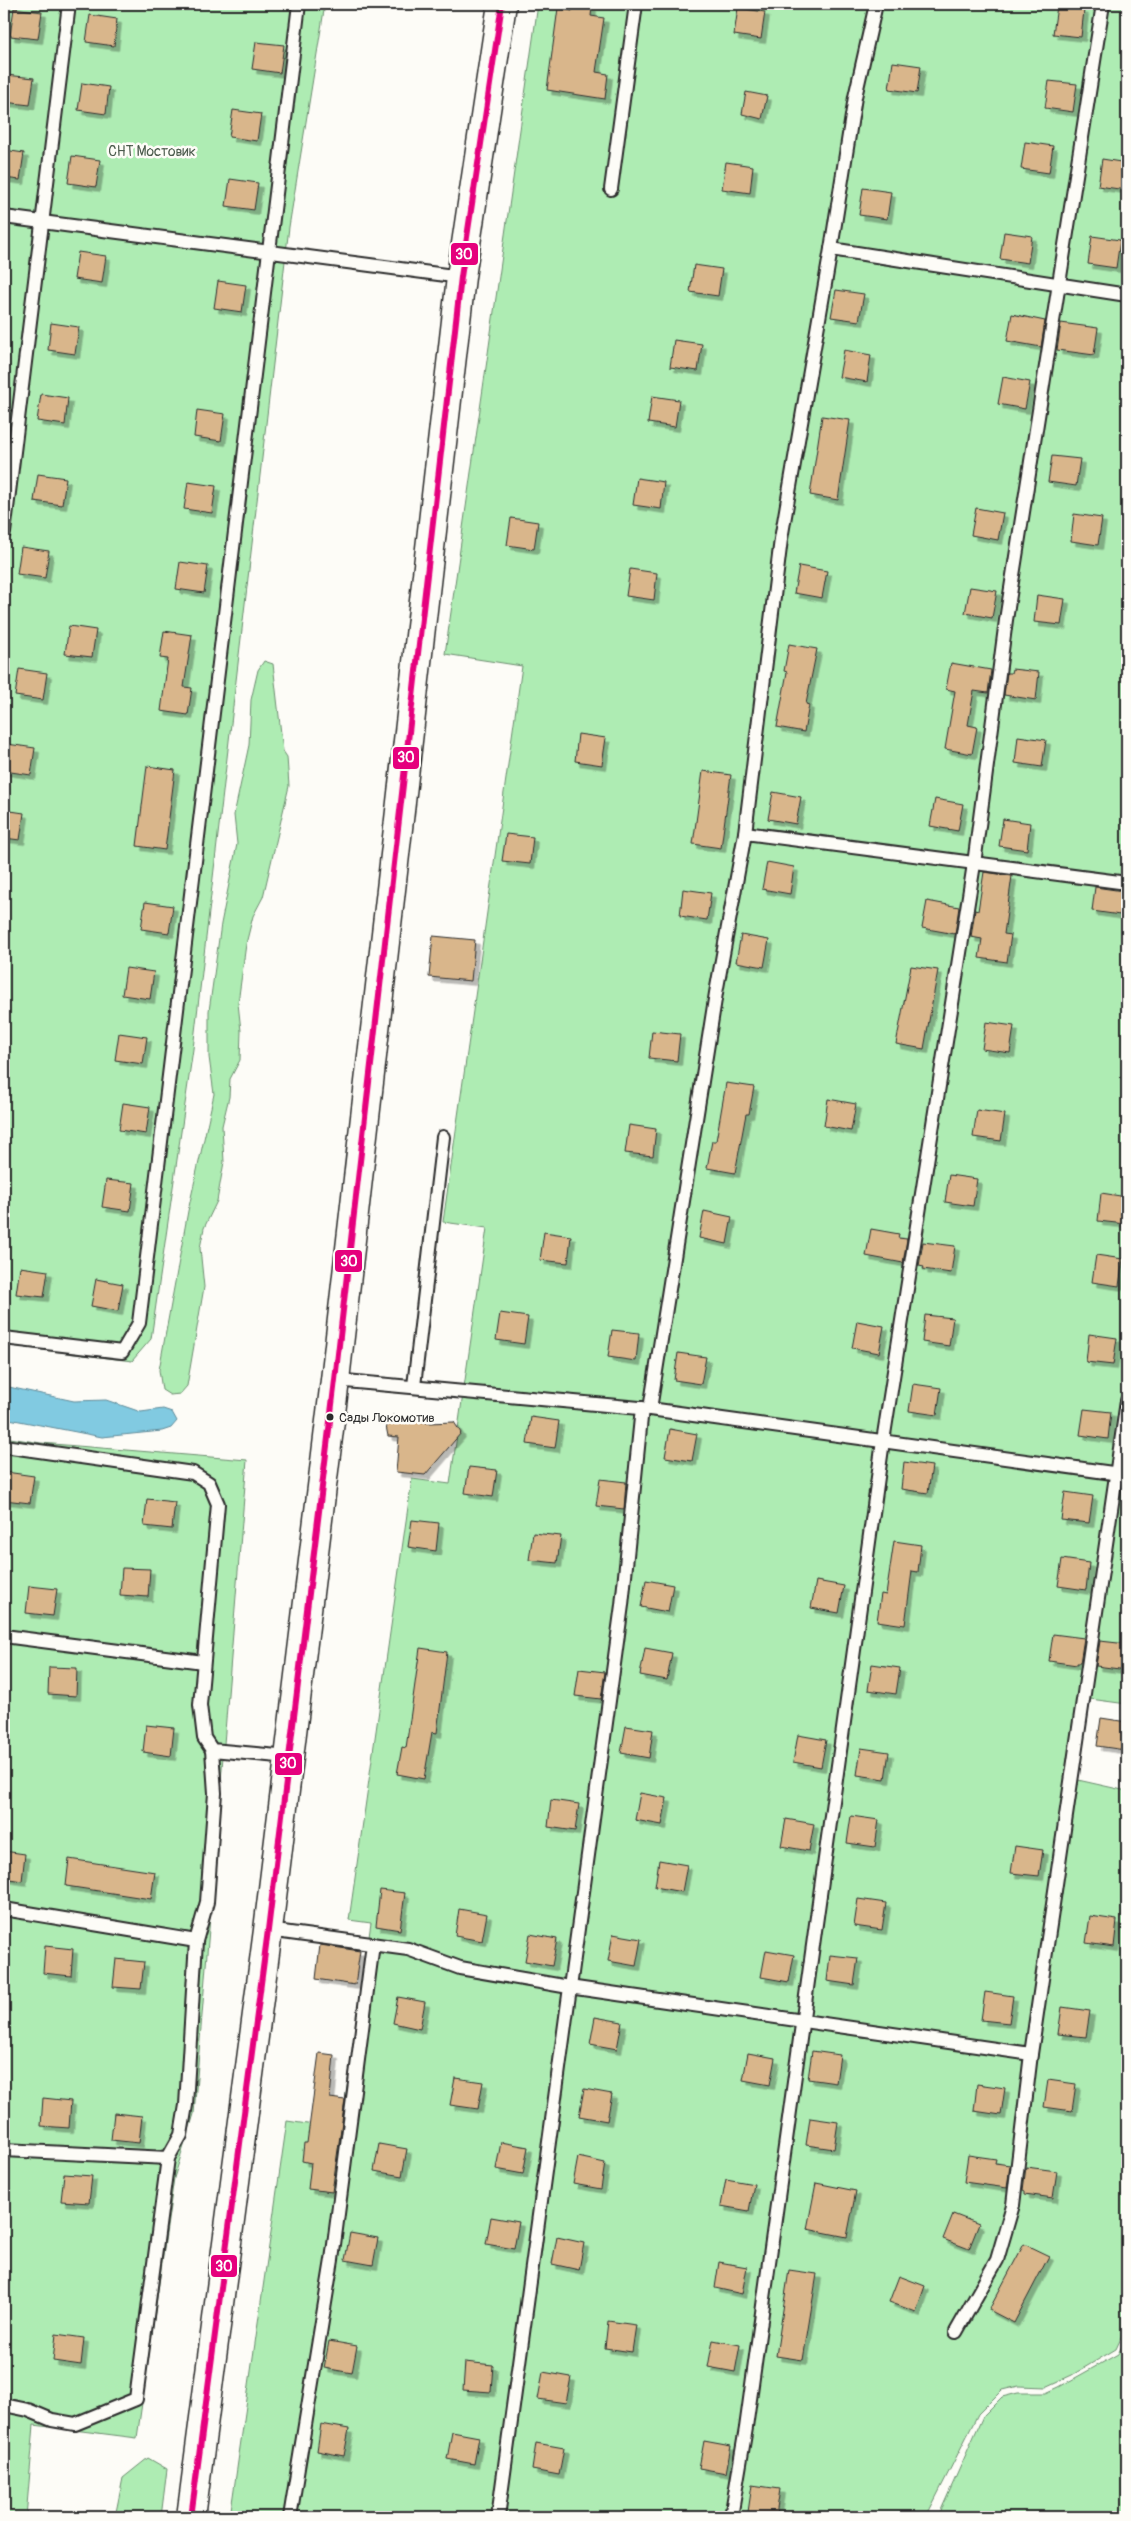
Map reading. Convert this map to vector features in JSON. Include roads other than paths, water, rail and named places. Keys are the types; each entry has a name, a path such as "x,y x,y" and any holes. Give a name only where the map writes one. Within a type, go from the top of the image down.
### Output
{"main road":[{"path":"191,2517 268,1930 335,1380 461,277 502,4"}],"lane":[{"path":"4,534 69,4"},
{"path":"4,1338 122,1352 139,1323 299,4"},
{"path":"611,189 636,4"},
{"path":"498,2517 622,1605 646,1408 714,1003 745,833 781,539 831,249 854,97 876,4"},
{"path":"731,2517 747,2418 883,1441 974,864 1006,620 1103,4"},
{"path":"4,217 461,277"},
{"path":"831,249 1127,295"},
{"path":"745,833 1127,883"},
{"path":"414,1386 443,1137"},
{"path":"335,1380 646,1408 1122,1474"},
{"path":"956,2332 997,2260 1013,2205 1031,2054 1122,1474 1127,1401"},
{"path":"4,1446 193,1473 209,1483 218,1504 215,1561 200,1705 204,1738 212,1750 215,1793 207,1902 196,1941 186,2105 181,2135 168,2158 136,2399 116,2409 75,2424 52,2420 28,2410 4,2405"},
{"path":"4,1636 203,1662"},
{"path":"212,1750 289,1757"},
{"path":"4,1909 196,1941"},
{"path":"268,1930 408,1949 460,1968 570,1987 1031,2054"},
{"path":"290,2517 332,2260 373,1944"},
{"path":"4,2150 168,2158"}],"water":[{"path":"4,1386 74,1401 106,1400 141,1412 163,1409 172,1412 177,1421 171,1428 162,1431 102,1437 4,1418"}],"place":[{"name":"Сады Локомотив","path":"330,1417"}],"park label":[{"name":"СНТ Мостовик","path":"152,151"}]}
